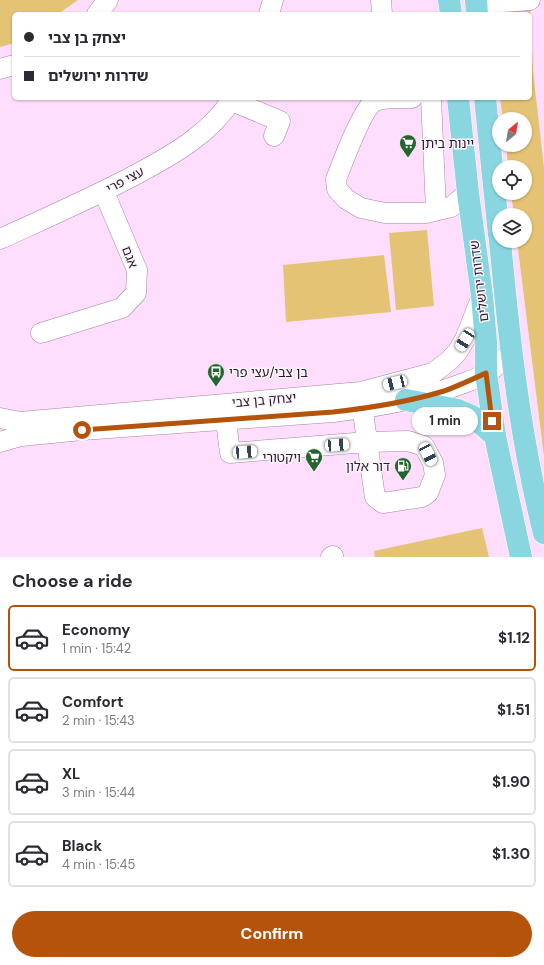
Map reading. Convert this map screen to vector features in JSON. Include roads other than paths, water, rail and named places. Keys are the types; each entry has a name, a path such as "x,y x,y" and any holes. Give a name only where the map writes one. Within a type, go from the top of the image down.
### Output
{"main road":[{"path":"449,0 451,12"},
{"name":"שדרות ירושלים","path":"458,100 468,193 482,296 486,342 486,373 494,436 518,551"},
{"name":"שדרות ירושלים","path":"485,100 496,208"},
{"name":"שדרות ירושלים","path":"501,248 512,350 528,458 544,533"},
{"path":"406,400 458,410 472,416 494,436"}],"street":[{"path":"99,12 108,0"},
{"path":"270,12 273,0"},
{"path":"381,0 382,12"},
{"path":"476,6 530,0"},
{"path":"0,69 12,66"},
{"path":"232,100 280,121 274,136"},
{"name":"עצי פרי","path":"0,239 104,192 169,157 206,132 232,100"},
{"path":"383,100 374,102 364,113 336,179 337,189 346,199 361,208 385,213 426,213 451,207 468,193"},
{"path":"431,100 436,210"},
{"name":"אגם","path":"41,333 122,308 136,293 137,270 104,192"},
{"name":"יצחק בן צבי","path":"0,442 29,435 333,412 432,373 450,360 465,340 482,296"},
{"name":"יצחק בן צבי","path":"0,418 20,422 362,400 406,400 445,390 486,373 498,365 512,350"},
{"path":"226,420 230,453 368,442 362,400"}],"place":[{"name":"יינות ביתן","path":"408,158"},
{"name":"בן צבי/עצי פרי","path":"216,387"},
{"name":"ויקטורי","path":"314,472"},
{"name":"דור אלון","path":"403,481"}]}
